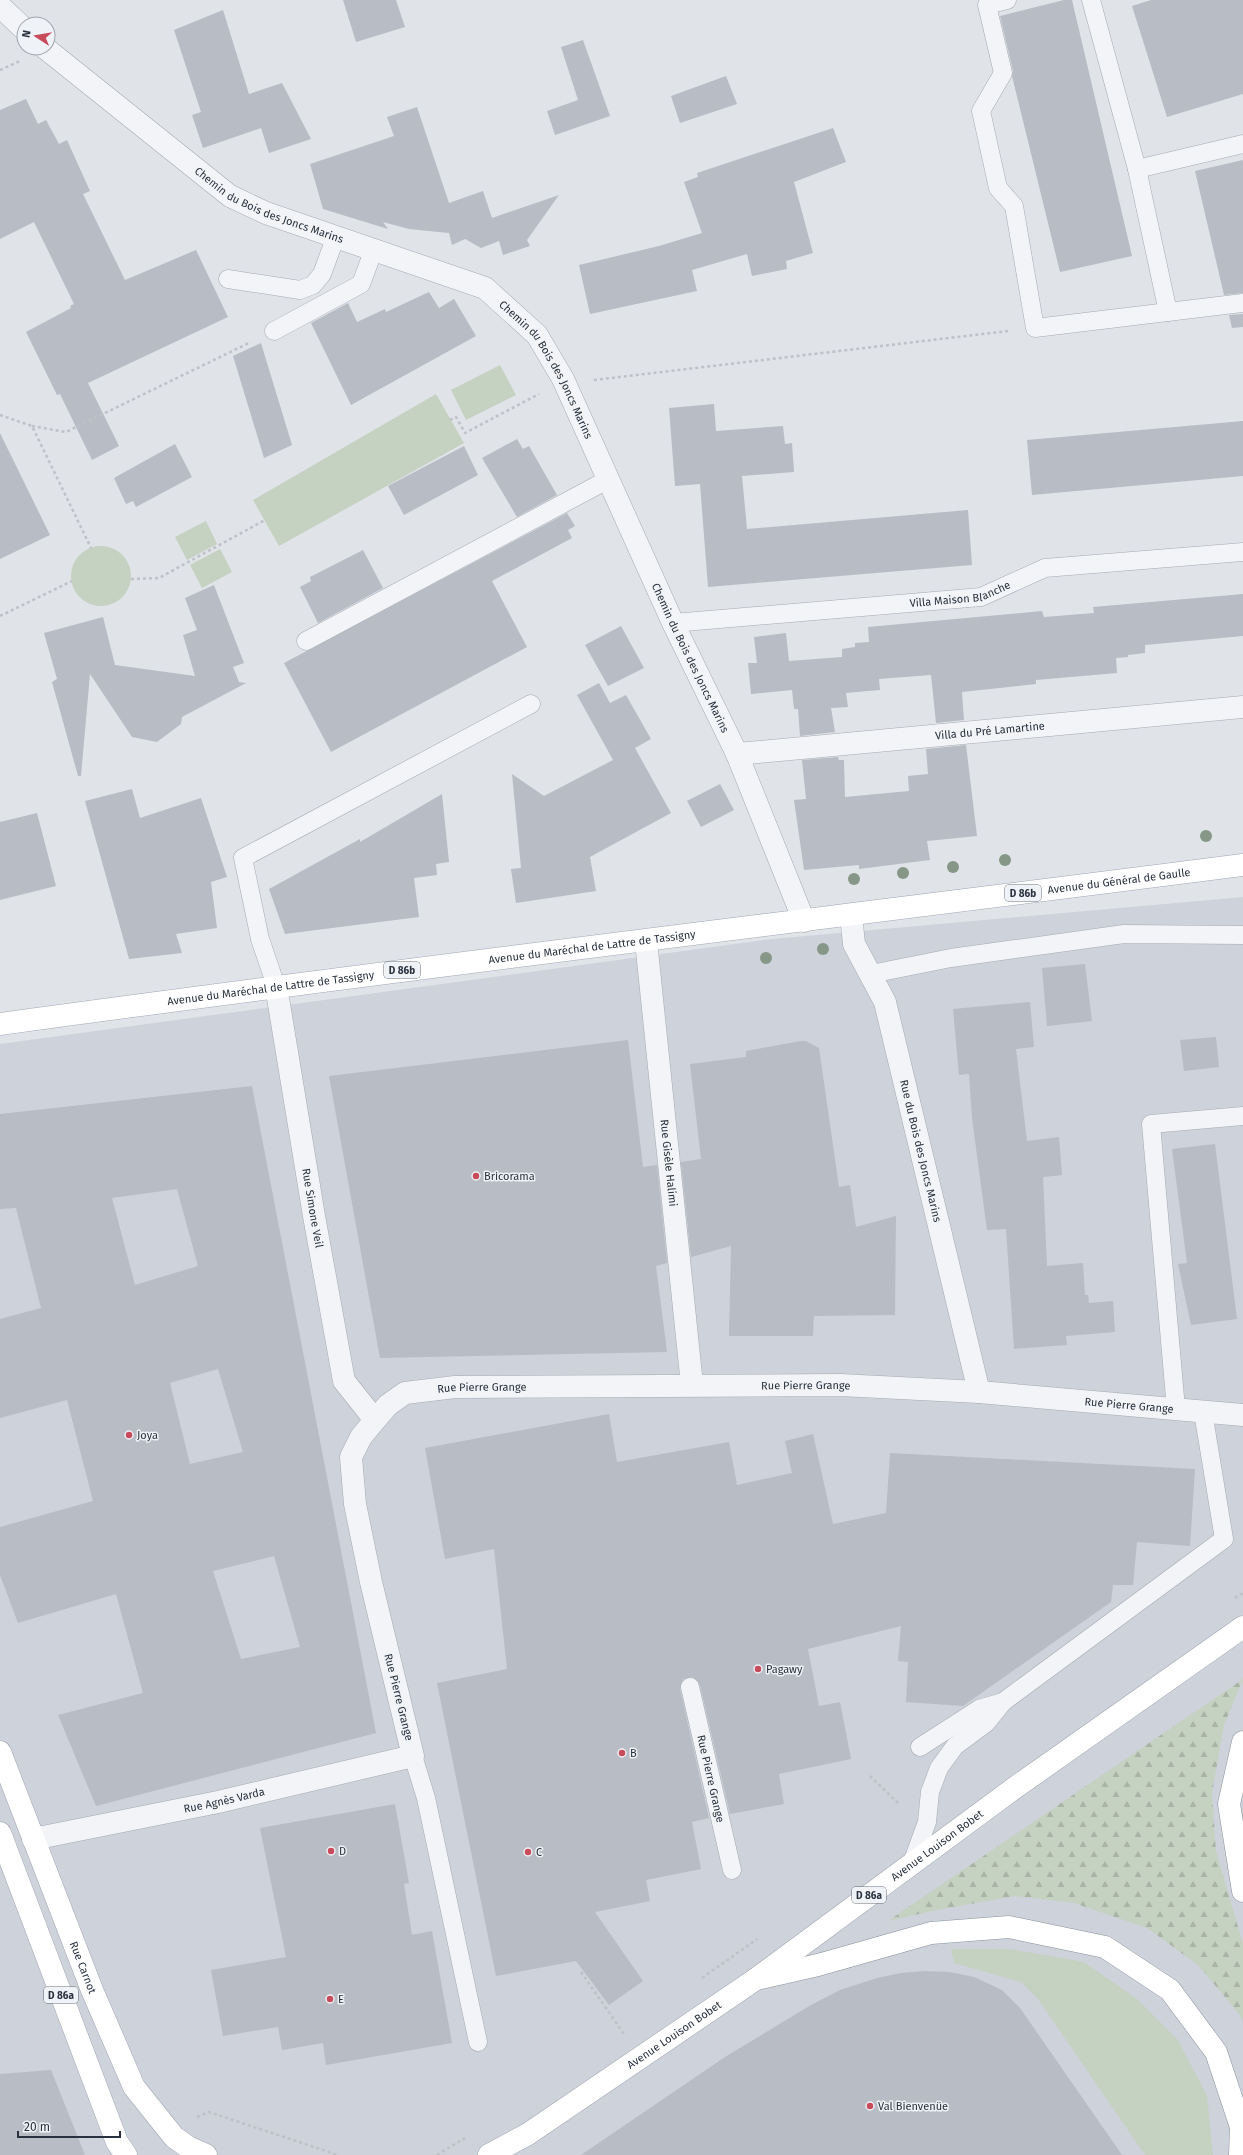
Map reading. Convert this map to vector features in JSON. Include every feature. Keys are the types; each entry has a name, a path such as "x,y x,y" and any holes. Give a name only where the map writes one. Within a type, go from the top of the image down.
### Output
{"main road":[{"name":"Avenue du Général de Gaulle","path":"804,921 1243,865"},
{"name":"Avenue du Maréchal de Lattre de Tassigny","path":"0,1024 276,986 804,921"},
{"name":"Avenue Louison Bobet","path":"489,2155 528,2134 756,1979 1013,1789 1243,1627"},
{"path":"1243,1742 1229,1804 1243,1891"},
{"name":"Rue Carnot","path":"0,1752 92,1990 134,2087 174,2137 188,2147 206,2155"},
{"name":"D 86a","path":"0,1833 117,2142 126,2155"},
{"path":"756,1979 818,1965 930,1933 1008,1927 1105,1947 1170,1990 1216,2052 1241,2127 1240,2155"}],"street":[{"path":"0,6 16,21"},
{"name":"Chemin du Bois des Joncs Marins","path":"55,56 230,196 266,213 485,288 537,335 566,385 673,623 737,754 804,921"},
{"name":"Villa du Pré Lamartine","path":"737,754 1243,707"},
{"name":"Rue du Bois des Joncs Marins","path":"851,915 854,944 885,1002 979,1392"},
{"name":"Rue Gisèle Halimi","path":"646,941 692,1385"},
{"name":"Rue Simone Veil","path":"276,986 314,1216 344,1381 375,1420"},
{"name":"Rue Pierre Grange","path":"413,1756 371,1582 355,1504 351,1457 361,1438 375,1420 388,1406 405,1393 455,1387 840,1385 979,1392 1243,1415"},
{"name":"Rue Agnès Varda","path":"33,1839 218,1802 413,1756"}],"lane":[{"path":"1007,0 987,5 1003,73 981,111 998,188 1014,206 1034,328 1243,303"},
{"path":"1091,0 1137,169 1168,312"},
{"path":"1137,169 1243,144"},
{"path":"228,279 300,290 313,285 322,274 336,236"},
{"path":"274,331 362,284 374,250"},
{"path":"306,641 609,479"},
{"name":"Villa Maison Blanche","path":"673,623 981,597 1045,568 1243,552"},
{"path":"276,986 260,939 243,858 531,704"},
{"path":"870,974 951,958 1124,934 1243,936"},
{"path":"1176,1410 1151,1124 1243,1116"},
{"path":"912,1864 927,1822 930,1792 939,1768 955,1746 986,1723 1003,1702 1224,1539 1203,1412"},
{"name":"Rue Pierre Grange","path":"690,1687 732,1870"},
{"path":"920,1747 979,1709 1003,1702"},
{"name":"Rue Pierre Grange","path":"413,1756 426,1798 478,2042"}],"path":[{"path":"450,420 456,417 465,433 566,385 592,380 1034,328"},
{"path":"0,416 32,426 66,432 274,331"},
{"path":"32,426 91,548"},
{"path":"131,579 160,578 265,520"},
{"path":"0,616 72,581"},
{"path":"870,1776 900,1805"},
{"path":"581,1972 605,2007"}],"shaded area":[{"path":"1243,897 1243,2155 0,2155 0,1044 772,939"}],"green space":[{"path":"500,365 516,395 466,420 451,390"},
{"path":"436,394 464,443 279,546 253,500"},
{"path":"206,521 217,544 187,560 175,537"},
{"path":"101,546 117,551 122,555 126,560 131,576 126,592 122,597 117,601 101,606 85,601 80,597 76,592 71,576 76,560 80,555 85,551"},
{"path":"220,549 232,572 202,588 190,565"},
{"path":"1243,1679 1224,1725 1212,1793 1216,1851 1243,1944 1243,2022 1240,2015 1198,1965 1147,1928 1074,1903 1015,1896 937,1910 888,1921"},
{"path":"951,1949 1010,1949 1084,1962 1137,1999 1178,2040 1207,2096 1213,2155 1145,2155 1038,1999 1021,1982 954,1963"}],"building":[{"path":"343,0 396,0 405,27 356,42"},
{"path":"1064,0 1072,0 1132,256 1060,272 1012,76 1013,71 1000,16"},
{"path":"1151,0 1243,0 1243,94 1167,117 1132,6"},
{"path":"223,10 249,94 282,83 311,139 269,153 261,128 203,148 192,115 201,112 174,30"},
{"path":"583,40 610,116 555,135 547,111 578,100 561,47"},
{"path":"726,76 737,104 680,123 671,96"},
{"path":"26,99 38,124 46,120 59,144 67,140 90,191 83,194 125,280 196,250 228,317 88,383 119,446 92,460 60,394 57,395 26,332 71,308 70,306 74,304 34,222 0,239 0,110"},
{"path":"417,107 449,203 483,191 492,218 559,195 527,240 530,246 503,255 499,241 481,248 465,239 452,245 449,233 409,229 383,222 388,229 323,209 310,164 394,136 387,117"},
{"path":"833,128 846,162 794,182 813,253 786,261 787,269 752,276 747,254 692,270 697,291 590,314 579,265 659,246 702,233 684,182 698,177 697,173"},
{"path":"1243,160 1243,293 1224,295 1195,171"},
{"path":"429,292 439,308 454,299 476,336 351,405 311,323 348,303 357,322 385,309 386,312"},
{"path":"1243,314 1243,327 1232,328 1229,315"},
{"path":"261,343 292,445 264,458 233,356"},
{"path":"714,404 716,431 783,426 785,444 792,443 794,472 742,476 747,529 968,510 972,565 708,587 700,484 675,486 669,408"},
{"path":"1243,421 1243,476 1032,495 1027,440"},
{"path":"0,433 50,535 0,559"},
{"path":"517,439 523,449 529,446 557,495 517,517 482,458"},
{"path":"175,444 192,477 136,507 133,501 126,504 114,478"},
{"path":"464,446 478,475 404,515 388,486"},
{"path":"567,513 575,526 568,530 572,538 492,581 527,647 331,752 284,663"},
{"path":"363,550 383,588 318,623 300,587 311,581 310,577"},
{"path":"214,585 244,663 233,667 239,682 246,683 182,717 181,724 157,742 132,737 90,674 81,776 78,776 52,682 57,679 44,633 103,617 115,665 195,676 183,635 197,630 185,598"},
{"path":"1243,594 1243,636 1145,645 1145,653 1116,658 1117,673 1036,680 1036,684 962,692 964,720 936,723 931,675 879,679 880,690 846,693 848,707 831,708 835,732 800,736 798,709 794,709 792,690 751,694 748,663 757,663 754,637 786,633 789,661 842,657 842,649 855,647 855,643 869,642 868,627 1042,611 1044,617 1094,613 1093,607"},
{"path":"621,626 644,668 608,686 585,645"},
{"path":"599,683 610,703 626,695 651,739 635,748 671,813 590,857 596,891 516,903 511,869 521,868 512,774 544,796 613,760 577,695"},
{"path":"966,745 977,836 927,841 930,860 859,869 859,865 804,870 794,800 806,799 802,760 838,757 839,760 844,760 845,797 909,791 908,776 928,774 926,749"},
{"path":"720,784 734,810 701,827 687,801"},
{"path":"132,789 140,818 201,798 227,877 211,882 217,928 176,934 182,953 129,959 85,801"},
{"path":"442,794 449,862 436,864 437,875 414,878 419,917 285,934 269,889 360,839 360,842"},
{"path":"37,813 56,886 0,900 0,822"},
{"path":"1085,964 1092,1021 1047,1026 1042,968"},
{"path":"1030,1002 1034,1047 1016,1049 1027,1141 1059,1137 1062,1175 1043,1177 1047,1266 1083,1263 1085,1295 1088,1295 1089,1303 1113,1301 1115,1332 1066,1336 1067,1345 1014,1349 1006,1229 987,1230 972,1118 969,1074 959,1075 953,1009"},
{"path":"1216,1037 1219,1067 1184,1071 1180,1040"},
{"path":"628,1040 643,1167 657,1165 667,1263 656,1266 667,1352 380,1358 329,1076"},
{"path":"806,1041 819,1048 839,1187 850,1185 856,1227 896,1216 895,1315 814,1316 813,1336 729,1336 731,1246 691,1257 681,1162 701,1159 690,1064 746,1057 746,1051"},
{"name":"Joya","path":"252,1086 376,1733 96,1806 58,1715 143,1693 116,1594 18,1623 0,1575 0,1527 93,1501 67,1400 0,1418 0,1319 41,1308 16,1208 0,1209 0,1114","holes":["177,1189 198,1266 135,1285 112,1198","218,1369 243,1452 190,1464 170,1383","274,1556 300,1647 241,1659 213,1571"]},
{"path":"1215,1144 1237,1319 1191,1325 1178,1264 1187,1263 1172,1149"},
{"path":"609,1414 617,1462 729,1442 737,1485 792,1473 785,1441 813,1434 833,1524 886,1513 890,1453 1195,1469 1190,1546 1137,1542 1133,1585 1113,1585 1111,1602 963,1706 906,1702 908,1662 898,1661 901,1626 808,1649 819,1706 840,1702 851,1759 779,1774 784,1804 730,1814 700,1685 693,1677 683,1679 680,1689 709,1818 692,1822 701,1869 646,1880 650,1901 595,1912 643,1981 609,2005 576,1961 496,1976 437,1683 507,1669 494,1549 445,1559 425,1448"},
{"path":"395,1804 409,1883 404,1884 412,1935 432,1931 452,2043 326,2065 323,2043 282,2050 278,2027 223,2036 211,1970 286,1957 260,1828"},
{"name":"Val Bienvenüe","path":"925,1971 950,1972 974,1977 1002,1990 1020,2008 1122,2155 581,2155 725,2057 811,2005 840,1990 877,1978 901,1973"},
{"path":"51,2070 85,2155 0,2155 0,2074"}],"place":[{"name":"Bricorama","path":"476,1176"},
{"name":"Joya","path":"129,1435"},
{"name":"Pagawy","path":"758,1669"},
{"name":"B","path":"622,1753"},
{"name":"D","path":"331,1851"},
{"name":"C","path":"528,1852"},
{"name":"E","path":"330,1999"},
{"name":"Val Bienvenüe","path":"870,2106"}]}
